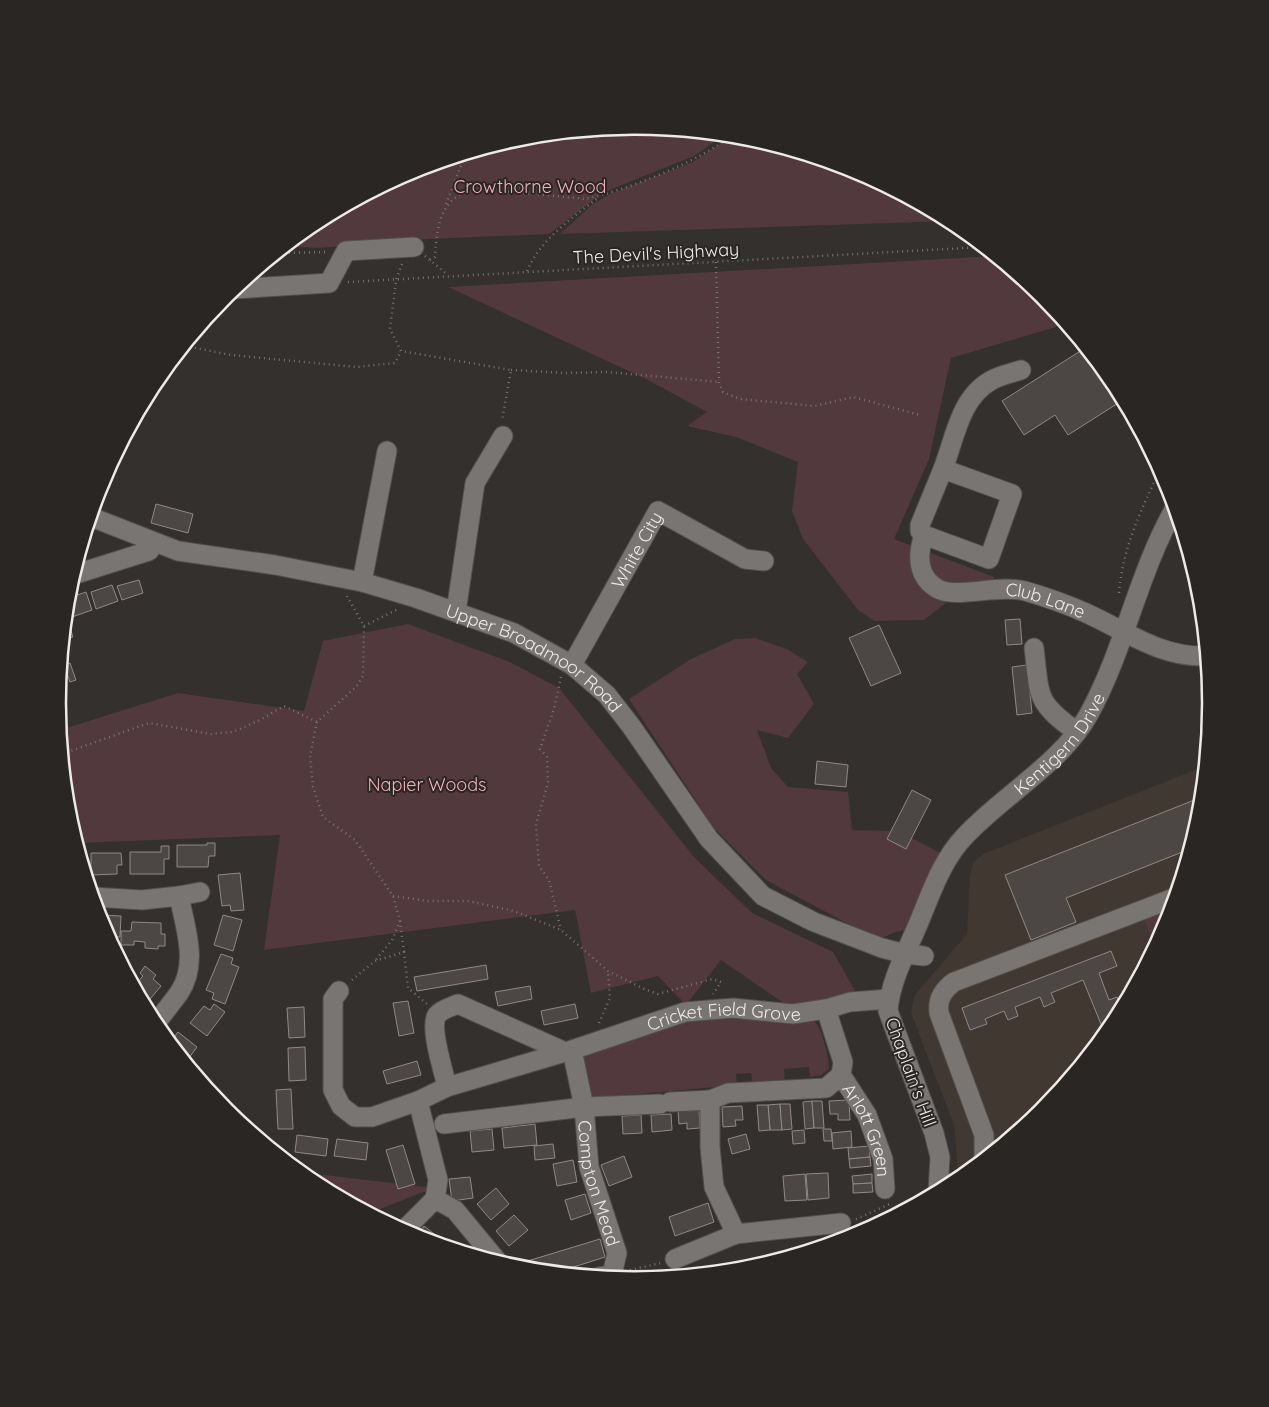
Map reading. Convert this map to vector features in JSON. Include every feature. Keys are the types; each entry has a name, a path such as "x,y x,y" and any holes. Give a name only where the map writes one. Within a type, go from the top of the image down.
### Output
{"street":[{"path":"247,288 329,283 346,250 414,247"},
{"name":"Club Lane","path":"1021,370 991,380 971,398 964,410 920,525 920,531 924,535 919,558 920,570 938,589 949,592 996,588 1021,590 1087,614 1123,634 1172,653 1201,655"},
{"path":"456,612 475,483 503,436"},
{"path":"362,582 387,451"},
{"path":"924,535 989,559 1012,494 943,469"},
{"name":"White City","path":"567,662 658,511 745,559 764,561"},
{"name":"Kentigern Drive","path":"905,954 935,882 954,850 965,836 1077,732 1089,714 1123,634 1157,540 1171,515"},
{"name":"Upper Broadmoor Road","path":"97,519 178,551 275,565 362,582 514,633 567,662 606,695 631,726 709,839 763,896 814,922 905,954 924,956"},
{"path":"82,573 149,551 154,543"},
{"path":"1034,648 1043,701 1055,716 1077,732"},
{"path":"101,897 142,900 200,892"},
{"path":"161,1017 180,992 190,964 188,939 178,896"},
{"path":"984,1151 984,1135 939,1012 938,1004 946,987 954,982 1167,900"},
{"name":"Chaplain's Hill","path":"905,954 889,999 888,1011 892,1026 934,1133 940,1157 938,1183"},
{"name":"Cricket Field Grove","path":"339,991 333,999 333,1090 342,1106 355,1117 372,1117 418,1101 447,1087 685,1012 733,1008 793,1014 826,1009 850,1002 889,999"},
{"path":"447,1087 434,1030 437,1016 443,1010 458,1004 568,1050"},
{"name":"Arlott Green","path":"665,1103 710,1100 728,1093 826,1088 841,1075 843,1062 826,1009"},
{"name":"Compton Mead","path":"568,1050 584,1107 589,1167 616,1253 607,1271"},
{"name":"Arlott Green","path":"841,1075 867,1115 884,1160 885,1189"},
{"path":"710,1100 710,1147 714,1187 736,1234"},
{"path":"409,1225 435,1199 438,1180 418,1101"},
{"name":"Compton Mead","path":"584,1107 665,1103"},
{"path":"444,1124 584,1107"},
{"path":"435,1199 455,1210 490,1253"},
{"path":"675,1259 736,1234 841,1223"}],"path":[{"path":"446,206 466,191 474,190 585,199 600,196 664,172 723,142"},
{"path":"430,260 435,256 436,232 462,162"},
{"path":"527,272 534,255 550,238 600,196"},
{"path":"414,247 449,276"},
{"name":"The Devil's Highway","path":"329,283 973,248"},
{"path":"289,253 307,254 346,250"},
{"path":"716,262 719,382 723,392 740,399 815,406 853,398 920,415"},
{"path":"396,280 390,330 401,351"},
{"path":"192,347 231,355 356,367 395,363 401,351"},
{"path":"401,351 511,370 564,374 607,372 719,382"},
{"path":"503,436 502,415 511,370"},
{"path":"1119,598 1122,566 1129,537 1156,478"},
{"path":"336,577 364,626 363,676 356,687 317,722 310,756 313,787 323,817 355,840 393,896 400,921 408,988 427,1004 443,1010"},
{"path":"364,626 399,609"},
{"path":"562,930 549,880 539,866 536,824 548,783 547,757 540,749 567,662"},
{"path":"68,752 149,723 211,734 233,732 258,721 284,706 317,722"},
{"path":"393,896 428,901 468,901 514,911 562,930 608,971 644,990 658,994 712,979 721,982 702,1010"},
{"path":"339,991 375,961 392,940 400,921"},
{"path":"375,961 404,952"},
{"path":"604,1039 599,1024 610,998 608,971"},
{"path":"623,1272 675,1259"}],"shaded area":[{"path":"1199,768 1192,814 1173,886 1144,955 1127,988 1107,1019 1062,1078 1009,1131 958,1170 954,1125 911,1013 914,997 967,934 970,876 973,863 983,854"}],"green space":[{"name":"Crowthorne Wood","path":"597,136 672,136 715,141 694,156 602,193 549,234 428,239 317,248 298,247 350,211 383,194 452,165 487,155 524,146"},
{"name":"Crowthorne Wood","path":"723,142 782,155 817,165 852,179 886,194 935,222 560,234 593,204 610,194 693,162"},
{"path":"984,257 1009,276 1059,326 951,358 929,459 894,539 994,577 996,588 960,592 924,620 874,621 858,610 803,539 792,511 798,462 736,437 687,426 707,412 648,380 448,287"},
{"name":"Napier Woods","path":"408,624 510,662 559,688 694,857 752,913 833,952 857,994 788,1006 721,960 686,1005 658,976 591,993 575,910 264,950 280,835 84,843 71,778 67,728 178,693 304,711 323,641"},
{"path":"755,638 787,649 808,662 797,674 814,704 788,738 757,730 771,768 788,787 848,792 852,830 898,831 948,857 916,928 895,932 878,940 766,880 714,828 629,699 691,659 735,639"},
{"path":"1164,908 1152,938 1143,916"},
{"path":"726,1016 812,1019 816,1022 822,1035 829,1069 821,1075 810,1077 809,1067 784,1069 785,1083 753,1085 751,1073 736,1074 737,1085 583,1099 580,1055 698,1018"},
{"path":"316,1174 434,1188 377,1210 350,1196"}],"building":[{"path":"1080,351 1117,404 1068,435 1055,415 1024,435 1002,401"},
{"path":"156,504 193,514 188,533 151,523"},
{"path":"139,580 143,593 122,600 117,586"},
{"path":"112,585 118,601 96,609 91,592"},
{"path":"86,592 92,610 73,617 77,595"},
{"path":"1020,619 1022,644 1007,645 1005,620"},
{"path":"879,625 901,673 871,686 849,638"},
{"path":"70,663 76,680 70,682 67,673 67,664"},
{"path":"1027,665 1032,713 1017,715 1012,667"},
{"path":"817,761 848,765 846,787 815,784"},
{"path":"912,790 931,800 906,849 887,839"},
{"path":"1194,800 1183,852 1066,898 1076,922 1031,940 1005,875"},
{"path":"207,843 215,843 215,856 209,856 208,867 177,867 177,845 207,845"},
{"path":"161,846 169,846 169,859 164,859 164,874 130,874 130,852 161,852"},
{"path":"91,853 121,853 122,865 117,865 117,874 93,875"},
{"path":"240,873 244,910 231,911 230,905 222,906 218,875"},
{"path":"108,915 121,916 120,937 117,937"},
{"path":"223,915 242,920 233,951 214,945"},
{"path":"132,922 161,923 161,934 165,934 165,946 158,946 158,949 145,948 145,942 134,941 134,945 121,945 121,931 131,931"},
{"path":"1111,951 1117,966 1099,973 1109,1000 1117,997 1119,1001 1102,1026 1083,980 1051,993 1055,1002 1044,1007 1040,997 1015,1007 1018,1016 1008,1020 1004,1011 985,1019 987,1024 970,1030 962,1008"},
{"path":"221,954 233,958 231,964 239,967 225,1004 212,999 214,993 206,990"},
{"path":"486,965 488,979 417,991 414,977"},
{"path":"145,966 156,975 153,979 161,986 150,1000 138,981 143,976 140,973"},
{"path":"530,986 532,999 498,1006 495,992"},
{"path":"408,1001 414,1033 399,1036 393,1003"},
{"path":"214,1004 225,1012 207,1036 190,1023 204,1006 210,1010"},
{"path":"575,1004 578,1018 544,1025 541,1011"},
{"path":"304,1007 305,1037 289,1038 287,1008"},
{"path":"178,1032 197,1047 190,1057 184,1049 175,1036"},
{"path":"305,1047 306,1080 289,1081 288,1048"},
{"path":"417,1061 421,1075 387,1084 383,1071"},
{"path":"291,1089 293,1129 278,1129 276,1090"},
{"path":"849,1100 850,1120 838,1120 838,1114 830,1114 829,1101"},
{"path":"812,1101 814,1128 805,1129 803,1102"},
{"path":"812,1101 822,1101 824,1128 814,1128"},
{"path":"780,1104 782,1130 770,1130 768,1105"},
{"path":"780,1104 790,1104 792,1129 782,1130"},
{"path":"757,1105 768,1105 770,1130 759,1131"},
{"path":"742,1106 743,1120 735,1120 736,1126 723,1127 722,1107"},
{"path":"699,1108 700,1128 687,1129 687,1123 679,1124 678,1110"},
{"path":"671,1114 672,1130 652,1132 651,1115"},
{"path":"641,1115 642,1133 623,1134 622,1116"},
{"path":"535,1124 537,1145 504,1148 502,1128"},
{"path":"492,1129 494,1150 472,1152 470,1131"},
{"path":"823,1129 831,1129 832,1141 824,1141"},
{"path":"804,1130 805,1143 793,1144 792,1131"},
{"path":"851,1131 852,1147 833,1149 832,1133"},
{"path":"746,1134 750,1149 732,1154 728,1139"},
{"path":"297,1135 328,1139 326,1156 295,1152"},
{"path":"337,1139 368,1143 366,1160 334,1156"},
{"path":"553,1144 555,1158 535,1160 534,1146"},
{"path":"403,1145 415,1184 398,1189 386,1150"},
{"path":"869,1146 870,1157 849,1159 848,1148"},
{"path":"624,1156 632,1177 609,1186 601,1165"},
{"path":"870,1157 871,1166 850,1168 849,1159"},
{"path":"573,1160 577,1182 557,1186 553,1164"},
{"path":"828,1173 829,1198 808,1200 806,1174"},
{"path":"805,1174 807,1200 785,1201 783,1176"},
{"path":"872,1174 872,1183 853,1184 852,1176"},
{"path":"470,1177 473,1198 452,1201 449,1179"},
{"path":"872,1183 873,1192 853,1193 853,1184"},
{"path":"496,1188 509,1204 491,1220 477,1204"},
{"path":"585,1194 591,1213 571,1220 565,1200"},
{"path":"708,1203 714,1222 675,1236 669,1217"},
{"path":"514,1215 528,1230 509,1246 496,1231"},
{"path":"424,1226 436,1236 421,1230"},
{"path":"600,1239 605,1257 570,1268 526,1261"}]}
